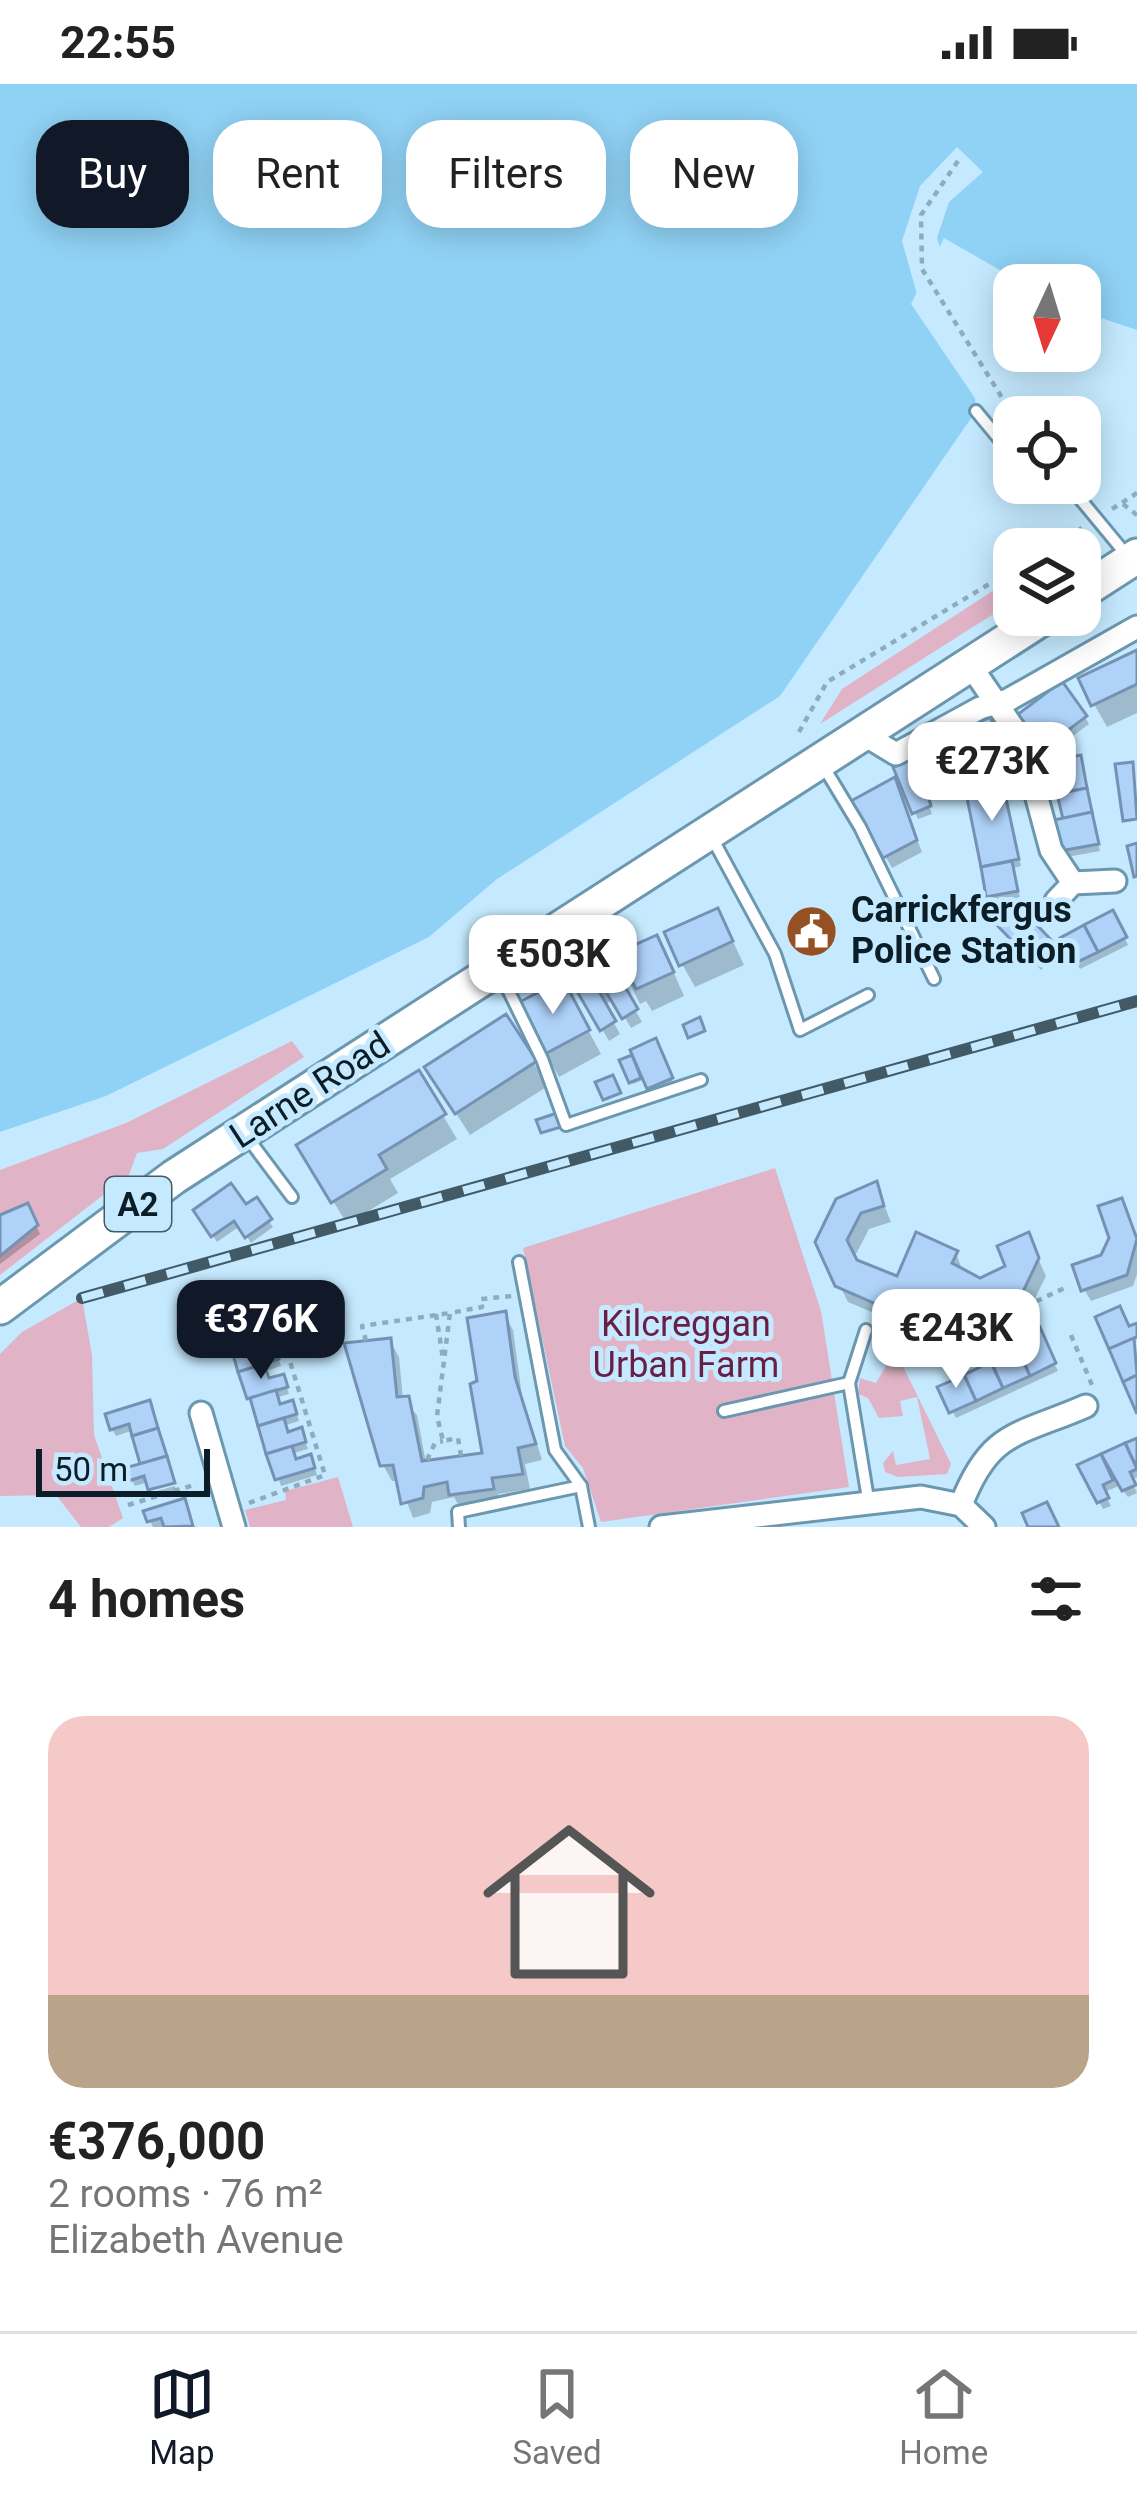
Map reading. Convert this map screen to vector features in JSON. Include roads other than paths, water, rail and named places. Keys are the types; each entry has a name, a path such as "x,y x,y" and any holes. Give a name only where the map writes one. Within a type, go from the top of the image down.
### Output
{"main road":[{"path":"1101,579 1134,558"},
{"name":"A2","path":"700,840 1015,636"},
{"name":"Larne Road","path":"0,1307 174,1177 700,840"}],"street":[{"path":"863,734 896,754 1137,627"},
{"path":"970,665 1021,739 1051,850 1072,883"},
{"path":"1056,901 1072,883 1115,881"},
{"path":"961,1505 977,1464 991,1447 1086,1406"},
{"path":"200,1413 232,1518"},
{"path":"661,1527 768,1520 868,1499 920,1497 961,1505 984,1527"}],"lane":[{"path":"976,411 993,432"},
{"path":"1084,504 1134,558"},
{"path":"820,761 860,826 934,979"},
{"path":"700,840 775,954 800,1030 868,995"},
{"path":"497,969 542,1059 566,1125 701,1080"},
{"path":"244,1133 292,1197"},
{"path":"519,1262 555,1450 581,1486 589,1527"},
{"path":"866,1330 849,1383 868,1499"},
{"path":"724,1411 849,1383"},
{"path":"459,1527 458,1512 581,1486"}],"water":[{"path":"0,84 1137,84 1137,330 1101,318 1101,264 993,266 944,238 911,304 975,398 976,411 780,696 497,879 429,937 106,1096 0,1132"}],"railway":[{"path":"82,1298 1137,1001"}],"place":[{"name":"Carrickfergus Police Station","path":"812,931"}],"park label":[{"name":"Kilcreggan Urban Farm","path":"686,1344"}]}
